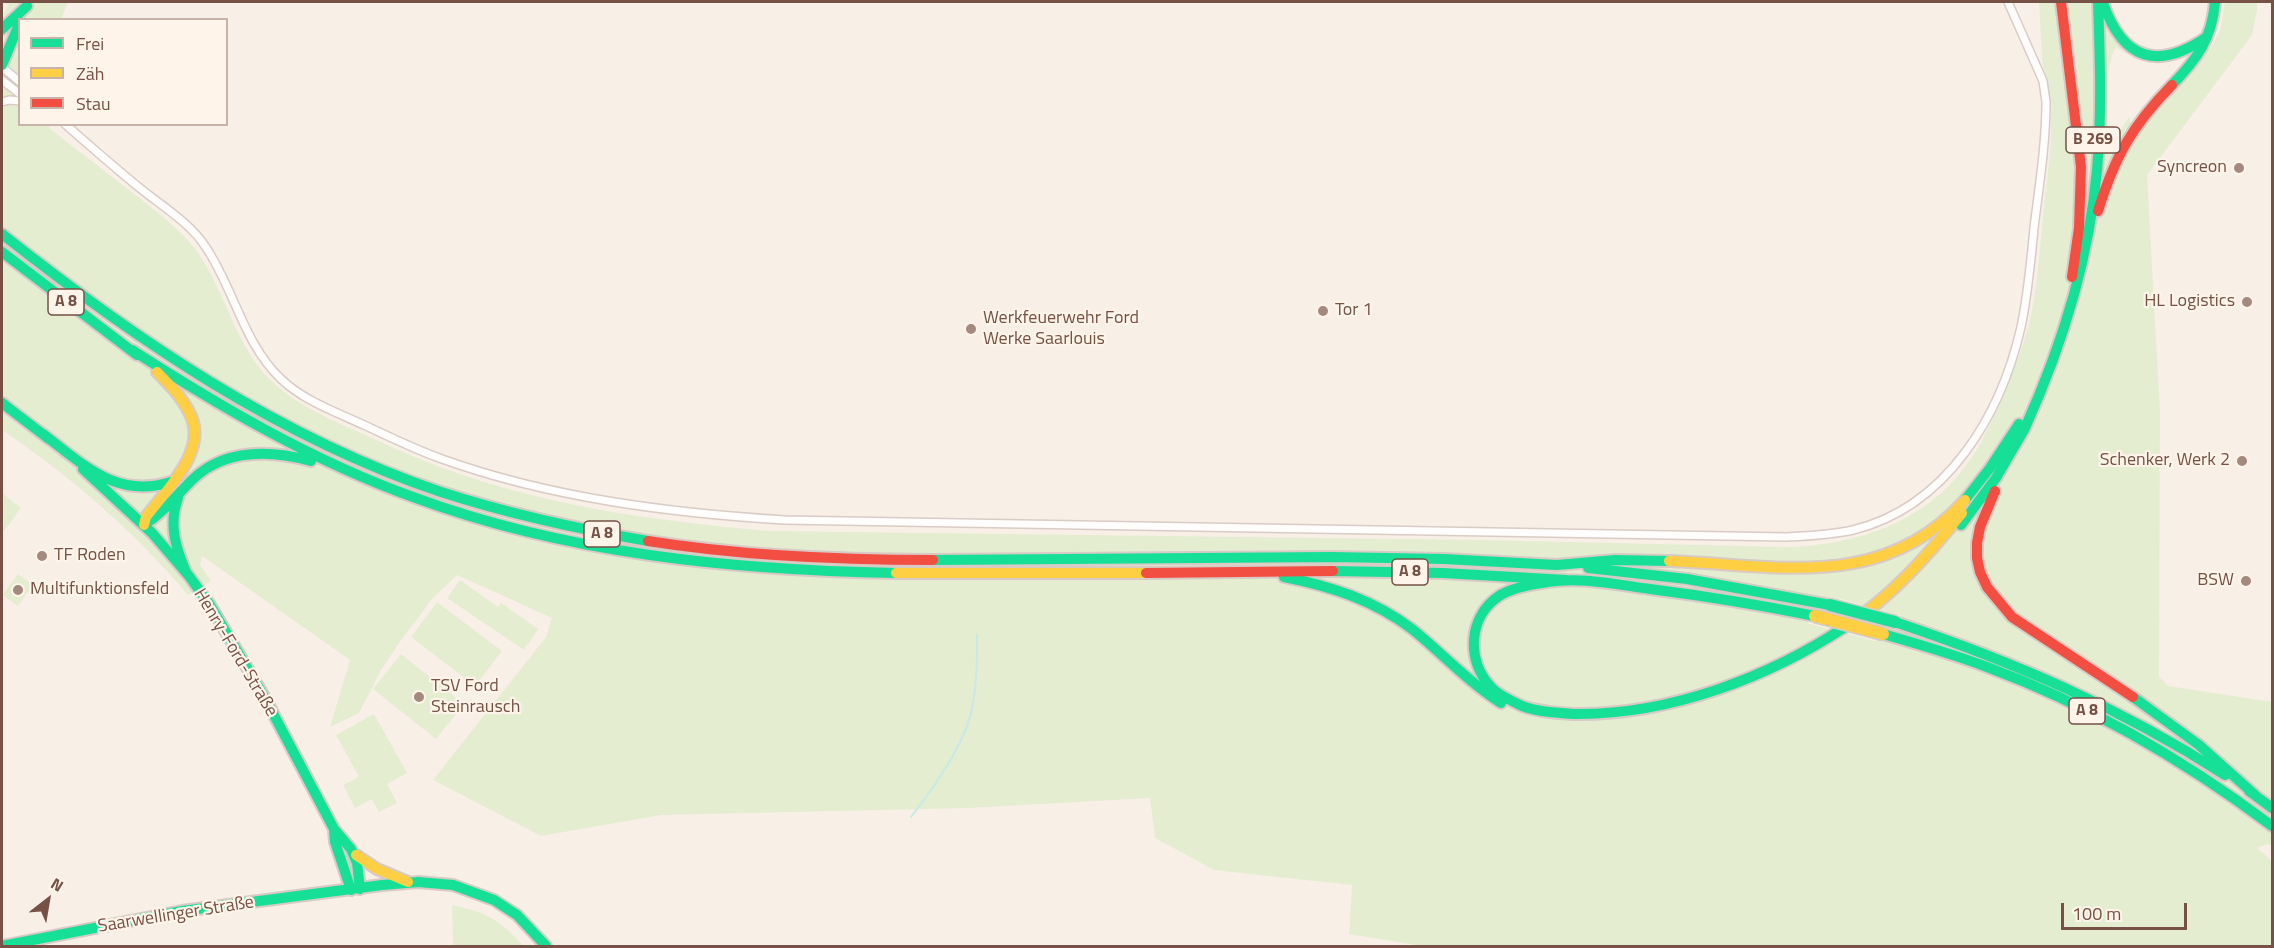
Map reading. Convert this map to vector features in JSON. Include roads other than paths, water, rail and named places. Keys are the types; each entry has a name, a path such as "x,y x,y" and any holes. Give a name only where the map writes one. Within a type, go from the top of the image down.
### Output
{"main road":[{"path":"2061,2 2081,167 2075,281"},
{"name":"B 269","path":"2022,426 2075,281 2091,161 2095,86 2093,2"},
{"path":"2075,281 2093,208 2098,162 2100,2"},
{"path":"2100,2 2114,33 2123,43 2153,57 2177,54 2195,46 2211,33"},
{"path":"2075,281 2103,192 2118,156 2136,126 2194,60 2211,33 2215,2"},
{"path":"21,18 27,4"},
{"path":"2,29 27,4"},
{"path":"2,66 18,26"},
{"name":"A 8","path":"2,234 121,325 243,403 301,434 366,464 449,494 511,513 607,535 707,549 817,558 957,561 1322,557 1516,562 1687,579 1830,605 1895,622 1992,654 2088,696 2168,738 2272,808"},
{"name":"A 8","path":"2,252 132,350 235,415 352,473 457,512 568,542 656,557 757,568 892,574 1429,572 1566,580 1684,593 1815,616 1883,634 1987,667 2082,709 2185,765 2272,826"},
{"path":"132,350 180,396 195,426 192,453 146,517 144,525"},
{"name":"Henry-Ford-Straße","path":"2,403 97,480 144,525 187,574 233,642 334,829 345,838 355,854"},
{"path":"1551,565 1621,560 1820,568 1845,567 1867,562 1893,554 1938,528 1956,512 2022,426"},
{"path":"1254,572 1333,587 1377,605 1425,640 1484,693 1517,711 1551,720 1578,722 1626,717 1705,699 1773,674 1839,638 1869,618 1906,586 1948,541 1996,478 2022,426"},
{"path":"1566,580 1515,589 1501,594 1482,614 1473,639 1474,654 1485,680 1495,691 1510,700 1555,713 1601,713 1664,703 1735,682 1771,668 1836,633 1865,613 1902,581 1944,537 1980,490 2022,426"},
{"path":"2022,426 1977,531 1977,565 1986,586 1996,601 2012,617 2186,734 2218,760 2254,795"},
{"path":"43,434 96,472 123,486 151,489 172,482"},
{"path":"144,525 162,512 198,475 228,457 250,453 290,454 352,473"},
{"path":"182,492 175,505 172,519 176,546 187,574"},
{"name":"Henry-Ford-Straße","path":"334,829 335,842 355,889"},
{"path":"355,854 377,869 411,884"},
{"path":"355,854 358,865 355,889"},
{"name":"Saarwellinger Straße","path":"2,946 161,915 355,889 411,884 454,885 486,896 528,924 546,946"}],"street":[{"path":"67,126 181,221 204,244 218,267 256,348 273,370 290,386 309,399 423,452 473,470 524,483 648,508 785,520 1764,536 1821,535 1854,530 1877,521 1898,511 1934,488 1959,462 1973,442 1989,413 2013,357 2029,280 2046,102 2043,81 2008,2"},
{"path":"2,66 18,80"},
{"path":"2,80 18,92"},
{"path":"2,102 18,101"}],"waterway":[{"path":"911,817 947,765 963,736 972,709 975,690 977,635"}],"place":[{"name":"Syncreon","path":"2239,168"},
{"name":"HL Logistics","path":"2247,302"},
{"name":"Tor 1","path":"1323,311"},
{"name":"Werkfeuerwehr Ford Werke Saarlouis","path":"971,329"},
{"name":"Schenker, Werk 2","path":"2242,461"},
{"name":"TF Roden","path":"42,556"},
{"name":"BSW","path":"2246,581"},
{"name":"Multifunktionsfeld","path":"18,590"},
{"name":"TSV Ford Steinrausch","path":"419,697"}]}
